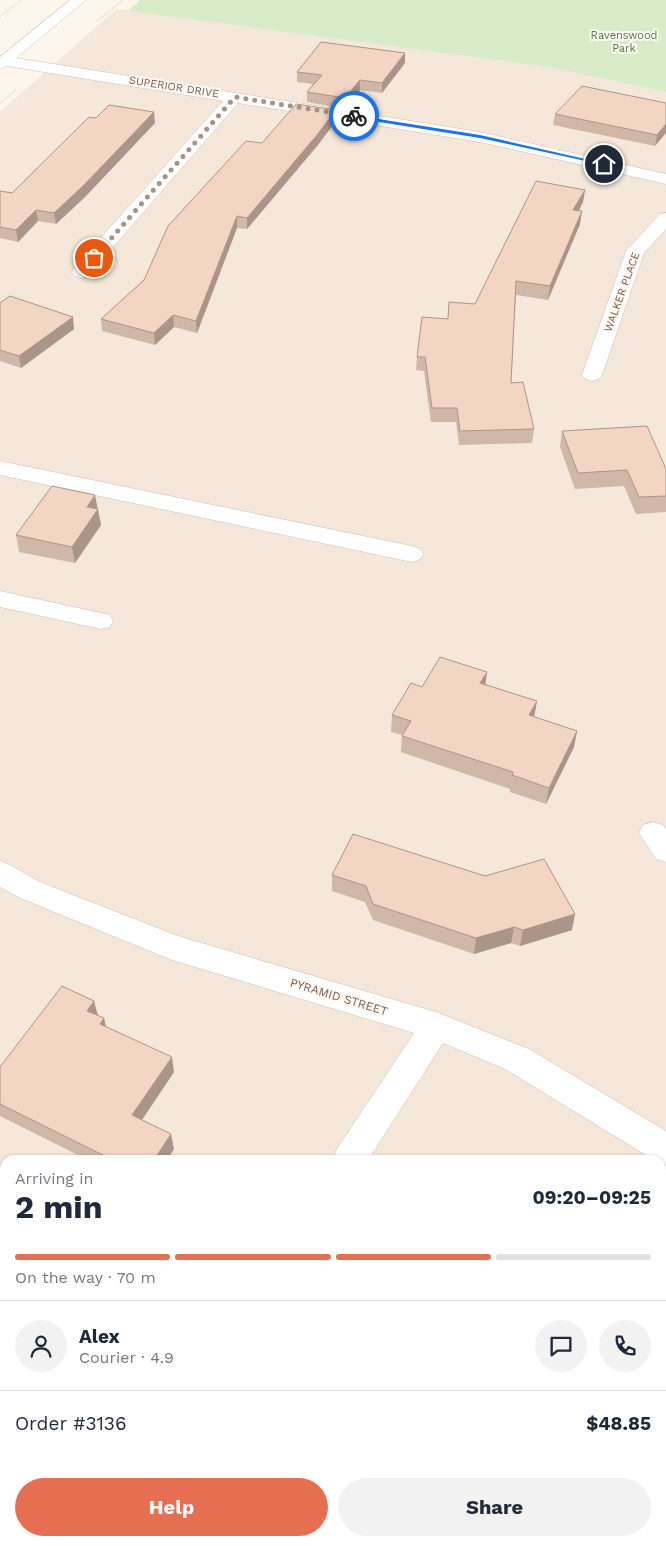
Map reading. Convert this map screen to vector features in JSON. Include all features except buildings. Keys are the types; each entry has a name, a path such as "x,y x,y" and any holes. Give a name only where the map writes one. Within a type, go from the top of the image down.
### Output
{"street":[{"path":"2,65 79,0"},
{"name":"SUPERIOR DRIVE","path":"2,65 235,97 480,137 666,179"},
{"path":"81,272 235,97"},
{"name":"WALKER PLACE","path":"592,375 634,251 666,218"},
{"path":"0,468 412,554"},
{"path":"0,599 101,621"},
{"name":"PYRAMID STREET","path":"0,873 30,890 172,947 436,1026 517,1059 666,1149"},
{"path":"352,1155 436,1026"}],"path":[{"path":"0,16 22,0"},
{"path":"0,103 21,87"}],"shaded area":[{"path":"116,9 548,67 666,92 666,1155 0,1155 0,112"}],"green space":[{"name":"Ravenswood Park","path":"140,0 666,0 666,92 548,67 128,11"}],"way so far":[{"path":"94,258 235,97 354,116"}],"route":[{"path":"354,116 480,137 604,164"}]}
